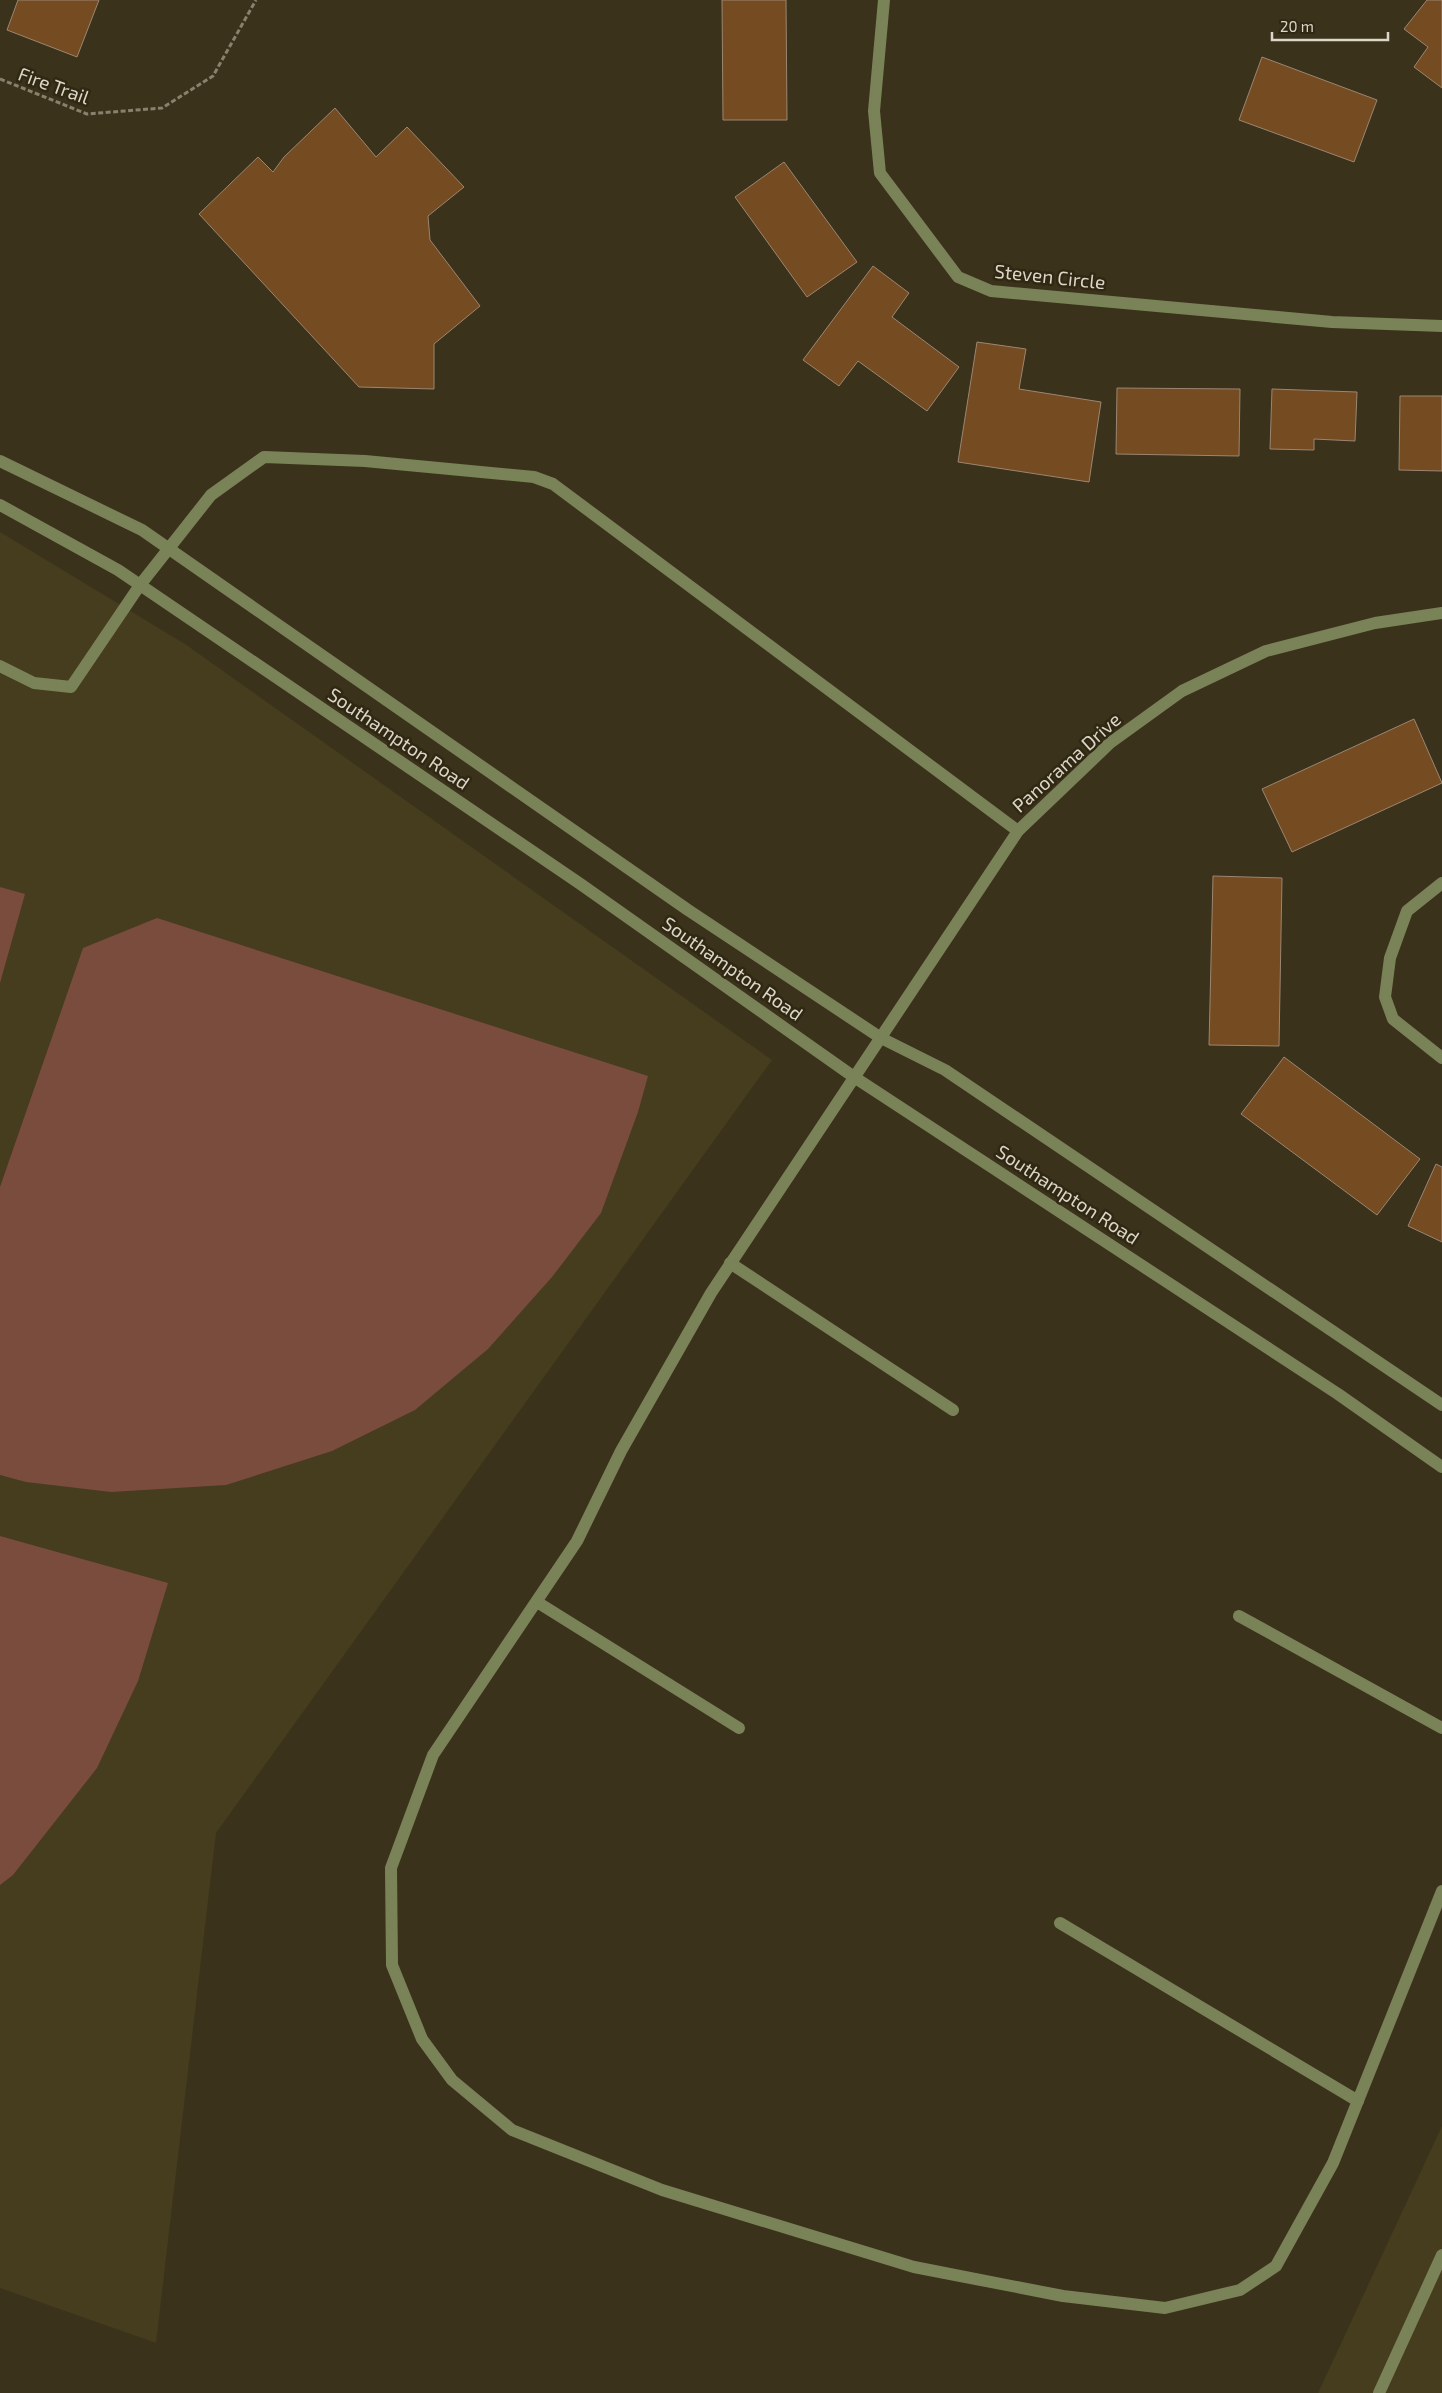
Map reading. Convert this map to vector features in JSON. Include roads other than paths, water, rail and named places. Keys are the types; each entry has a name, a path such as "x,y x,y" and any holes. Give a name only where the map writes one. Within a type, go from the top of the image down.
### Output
{"street":[{"name":"Steven Circle","path":"884,0 874,111 880,173 958,277 991,292 1332,322 1442,326"},
{"path":"0,666 34,683 71,687 140,585 211,495 264,458 365,461 534,477 552,484 1018,831"},
{"name":"Southampton Road","path":"0,461 142,530 688,910 880,1038 945,1070 1442,1405"},
{"name":"Southampton Road","path":"0,505 118,570 579,883 854,1077 1338,1394 1442,1467"},
{"name":"Panorama Drive","path":"1442,613 1375,623 1266,651 1182,691 1110,743 1018,831 711,1293 621,1451 577,1542 433,1755 391,1868 392,1965 422,2039 452,2080 512,2130 662,2190 914,2267 1062,2296 1165,2308 1240,2290 1276,2266 1333,2162 1442,1891"},
{"path":"1442,882 1407,911 1390,958 1385,998 1393,1019 1442,1058"},
{"path":"730,1263 953,1410"},
{"path":"537,1602 739,1728"},
{"path":"1239,1616 1442,1728"},
{"path":"1060,1923 1358,2101"},
{"path":"1379,2393 1442,2255"}]}
